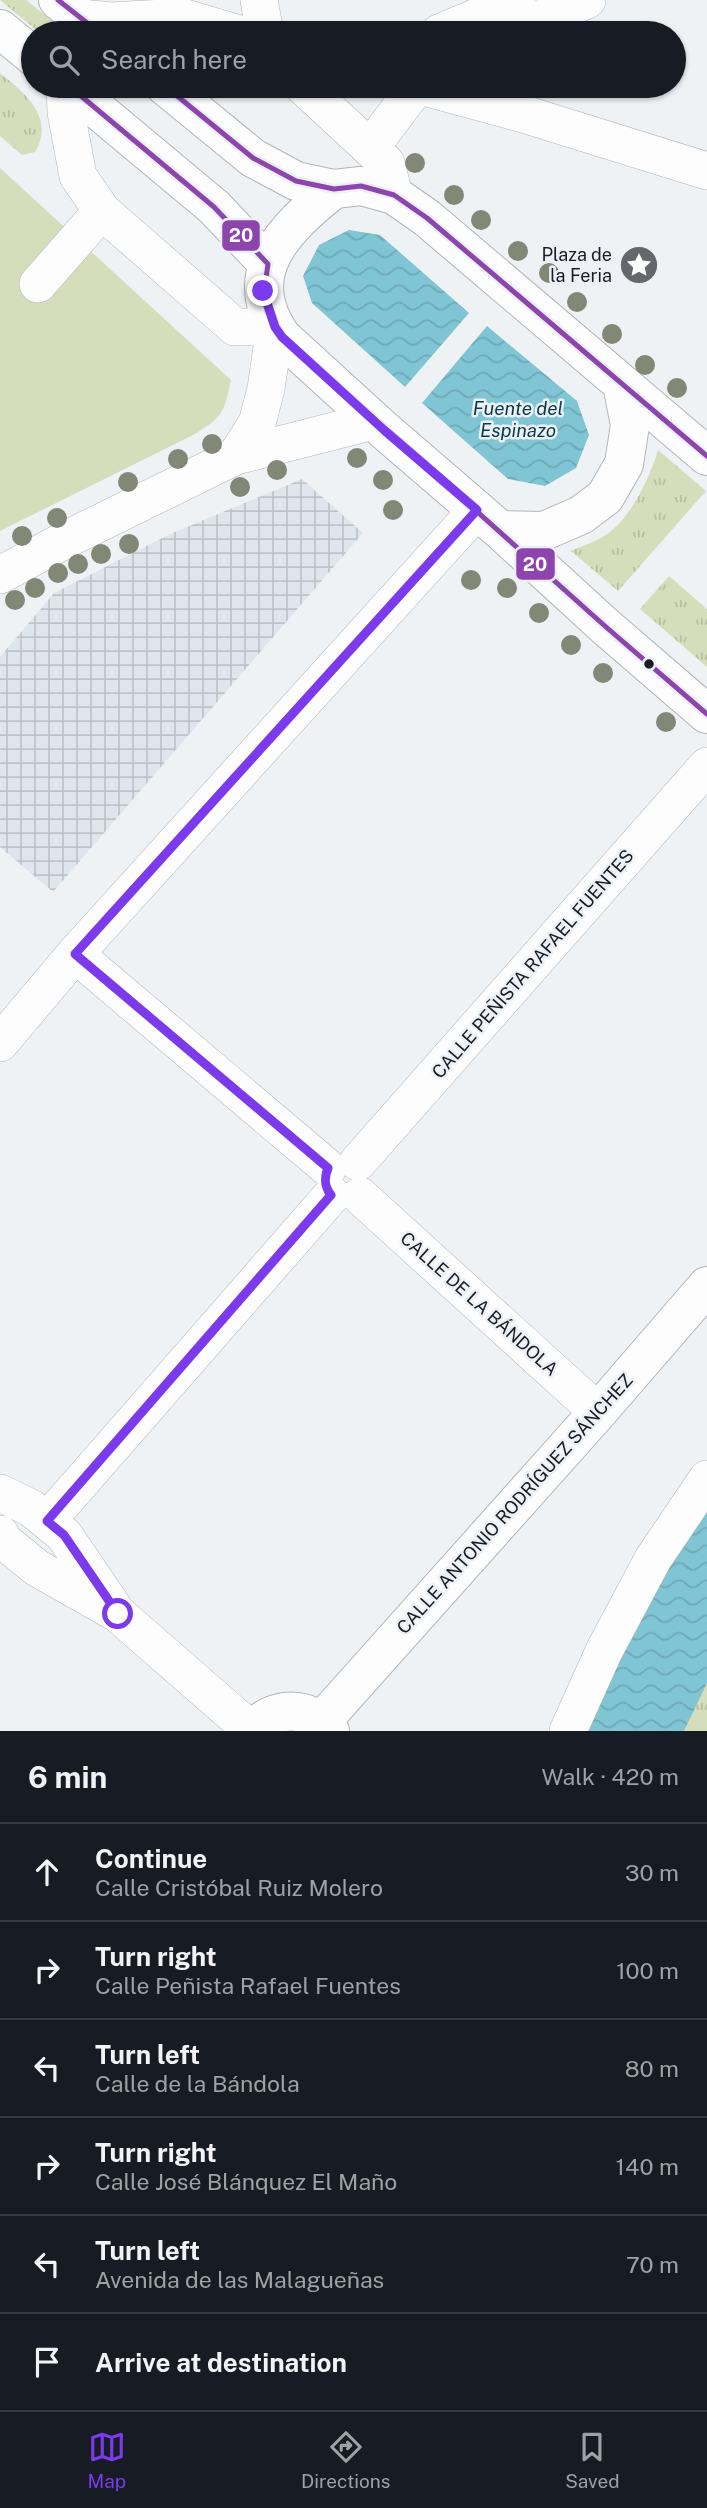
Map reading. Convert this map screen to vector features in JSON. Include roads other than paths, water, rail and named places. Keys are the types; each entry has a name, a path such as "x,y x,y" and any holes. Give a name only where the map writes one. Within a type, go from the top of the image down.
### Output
{"main road":[{"path":"0,29 21,46"},
{"path":"82,98 214,207 268,264"},
{"path":"179,98 253,158 296,181 334,189 360,186 394,195 427,218 707,456"},
{"path":"334,189 304,213 282,237 268,264 263,291 275,327 282,337 373,421 707,714"},
{"path":"489,520 544,531 581,515 605,496 624,464 630,425 622,384"},
{"name":"CALLE ANTONIO RODRÍGUEZ SÁNCHEZ","path":"326,1726 707,1286"},
{"path":"251,1731 261,1720 277,1713 295,1711 306,1713 326,1726"}],"street":[{"path":"260,0 263,21"},
{"path":"467,21 517,0"},
{"path":"535,21 587,0"},
{"path":"80,17 111,21 182,17 196,21"},
{"path":"67,98 66,112 78,176 102,211 235,327 275,327 266,389 257,423 236,456"},
{"path":"316,98 386,163 394,195"},
{"path":"370,148 409,98"},
{"path":"463,98 707,171"},
{"path":"38,284 102,211"},
{"path":"0,575 236,456 373,421"},
{"path":"0,1043 75,954 489,520"},
{"name":"CALLE PEÑISTA RAFAEL FUENTES","path":"47,1521 707,766"},
{"name":"CALLE DE LA BÁNDOLA","path":"75,954 345,1180 598,1412"},
{"path":"568,1731 604,1651 653,1559 707,1479"},
{"path":"0,1493 31,1508 64,1535 118,1614"},
{"path":"7,1555 37,1568 118,1614 251,1731"}],"water":[{"path":"349,230 380,235 469,313 405,387 312,303 303,276 319,245"},
{"name":"Fuente del Espinazo","path":"487,326 577,401 589,435 576,468 545,486 508,479 422,403"},
{"path":"707,1505 707,1683 684,1731 578,1731 662,1570"}],"place":[{"name":"Plaza de la Feria","path":"639,265"}]}
